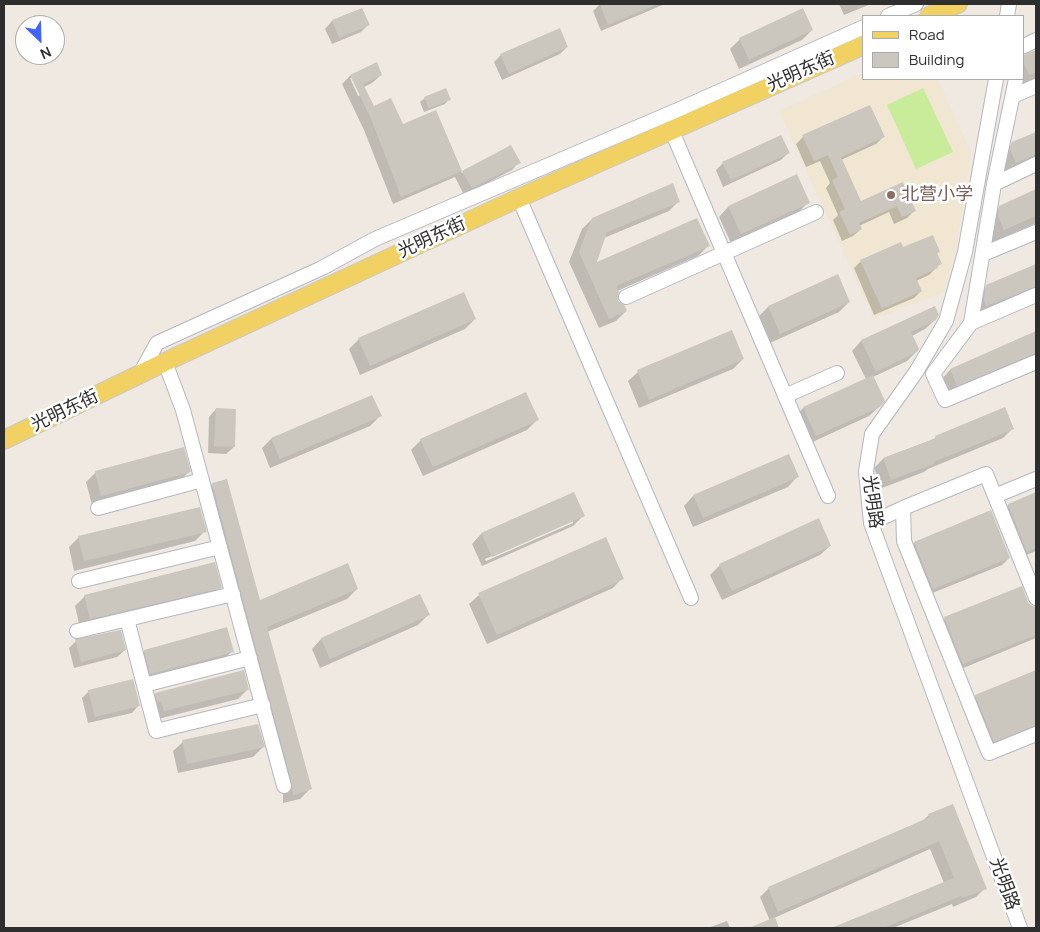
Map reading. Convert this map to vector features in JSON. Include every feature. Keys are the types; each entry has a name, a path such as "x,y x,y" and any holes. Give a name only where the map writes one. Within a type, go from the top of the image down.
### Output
{"main road":[{"path":"932,15 958,4"},
{"name":"光明东街","path":"4,440 165,362 519,198 670,129 862,46"}],"street":[{"path":"890,15 916,4"},
{"path":"140,374 157,343 322,268 375,239 672,113 862,28"},
{"name":"光明路","path":"996,80 966,252 946,321 916,372 872,434 866,472 871,523 1020,928"},
{"path":"1016,80 994,184 971,323 933,374 945,400 1036,362"},
{"path":"1013,96 1036,86"},
{"path":"670,129 828,496"},
{"path":"994,184 1036,164"},
{"path":"519,198 691,598"},
{"path":"626,297 816,212"},
{"path":"983,254 1036,232"},
{"path":"971,323 1036,295"},
{"path":"165,362 183,410 284,786"},
{"path":"785,396 837,373"},
{"path":"871,523 986,474 1036,598"},
{"path":"995,496 1036,479"},
{"path":"98,508 202,480"},
{"path":"903,508 904,541 988,753 1036,734"},
{"path":"79,581 220,547"},
{"path":"77,631 233,594"},
{"path":"127,619 156,731 263,706"},
{"path":"144,685 250,658"}],"shaded area":[{"name":"北营小学","path":"862,73 862,80 938,80 971,152 956,250 944,292 874,319 779,111"}],"green space":[{"path":"923,88 953,152 916,169 887,105"}],"building":[{"path":"600,4 658,4 608,25"},
{"path":"362,8 370,25 339,38 332,20"},
{"path":"803,8 813,30 749,60 739,38"},
{"path":"560,28 568,47 509,74 500,54"},
{"path":"1036,50 1036,72 1029,75 1025,65 1025,55"},
{"path":"377,62 382,75 363,84 374,106 391,98 403,124 436,110 462,171 401,197 372,121 350,75"},
{"path":"446,88 451,100 429,108 424,97"},
{"path":"870,105 885,137 841,157 861,201 903,182 916,211 902,217 897,206 859,223 862,229 850,235 839,212 845,209 832,180 838,177 828,155 814,161 802,135"},
{"path":"1036,132 1036,154 1016,163 1010,149 1012,142"},
{"path":"781,135 790,153 731,180 722,162"},
{"path":"511,145 521,163 472,188 462,171"},
{"path":"797,174 810,203 741,234 728,206"},
{"path":"673,183 680,202 607,232 597,262 697,218 710,246 616,286 619,292 618,301 625,306 627,311 609,319 579,252 592,218"},
{"path":"1036,189 1036,216 1004,230 998,216 999,206"},
{"path":"933,235 940,252 937,253 942,264 937,266 938,268 916,278 922,291 882,309 860,260 901,242 903,247"},
{"path":"1036,264 1036,286 986,306 984,300 986,285"},
{"path":"838,274 850,302 780,334 768,306"},
{"path":"464,292 476,319 370,366 358,338"},
{"path":"935,306 939,315 936,320 911,332 919,349 917,352 876,372 861,340"},
{"path":"732,330 744,359 649,400 637,370"},
{"path":"1036,331 1036,353 957,386 950,369"},
{"path":"873,375 885,401 880,407 816,436 803,407"},
{"path":"526,392 539,420 433,467 420,439"},
{"path":"372,395 382,416 280,459 271,438"},
{"path":"1005,407 1014,429 934,462 934,464 891,480 883,458 936,438 935,436"},
{"path":"216,408 236,409 235,447 214,446"},
{"path":"184,447 191,472 101,496 95,471"},
{"path":"789,454 799,477 703,518 693,495"},
{"path":"227,479 260,600 348,563 358,589 267,627 312,789 293,795 292,784 212,483"},
{"path":"574,492 585,516 492,557 481,533"},
{"path":"1036,492 1036,548 1027,552 1008,504"},
{"path":"200,507 207,532 84,561 78,536"},
{"path":"991,510 1010,558 933,589 914,542"},
{"path":"819,518 831,546 732,591 719,564"},
{"path":"606,537 624,579 497,635 478,593"},
{"path":"215,562 222,588 90,619 84,595"},
{"path":"1022,586 1028,602 1036,607 1036,635 963,664 944,617"},
{"path":"420,594 430,615 330,659 321,638"},
{"path":"227,627 234,652 150,674 144,650"},
{"path":"121,630 126,650 81,662 75,639"},
{"path":"244,670 249,690 164,711 161,701 157,702 155,693"},
{"path":"1036,670 1036,725 994,742 975,695"},
{"path":"133,679 140,706 95,717 88,690"},
{"path":"258,724 265,747 187,764 182,740"},
{"path":"953,804 987,889 962,898 961,896 883,928 831,928 954,878 939,841 778,912 768,887 930,817 928,814"},
{"path":"775,917 779,928 749,928"}],"place":[{"name":"北营小学","path":"891,195"}]}
